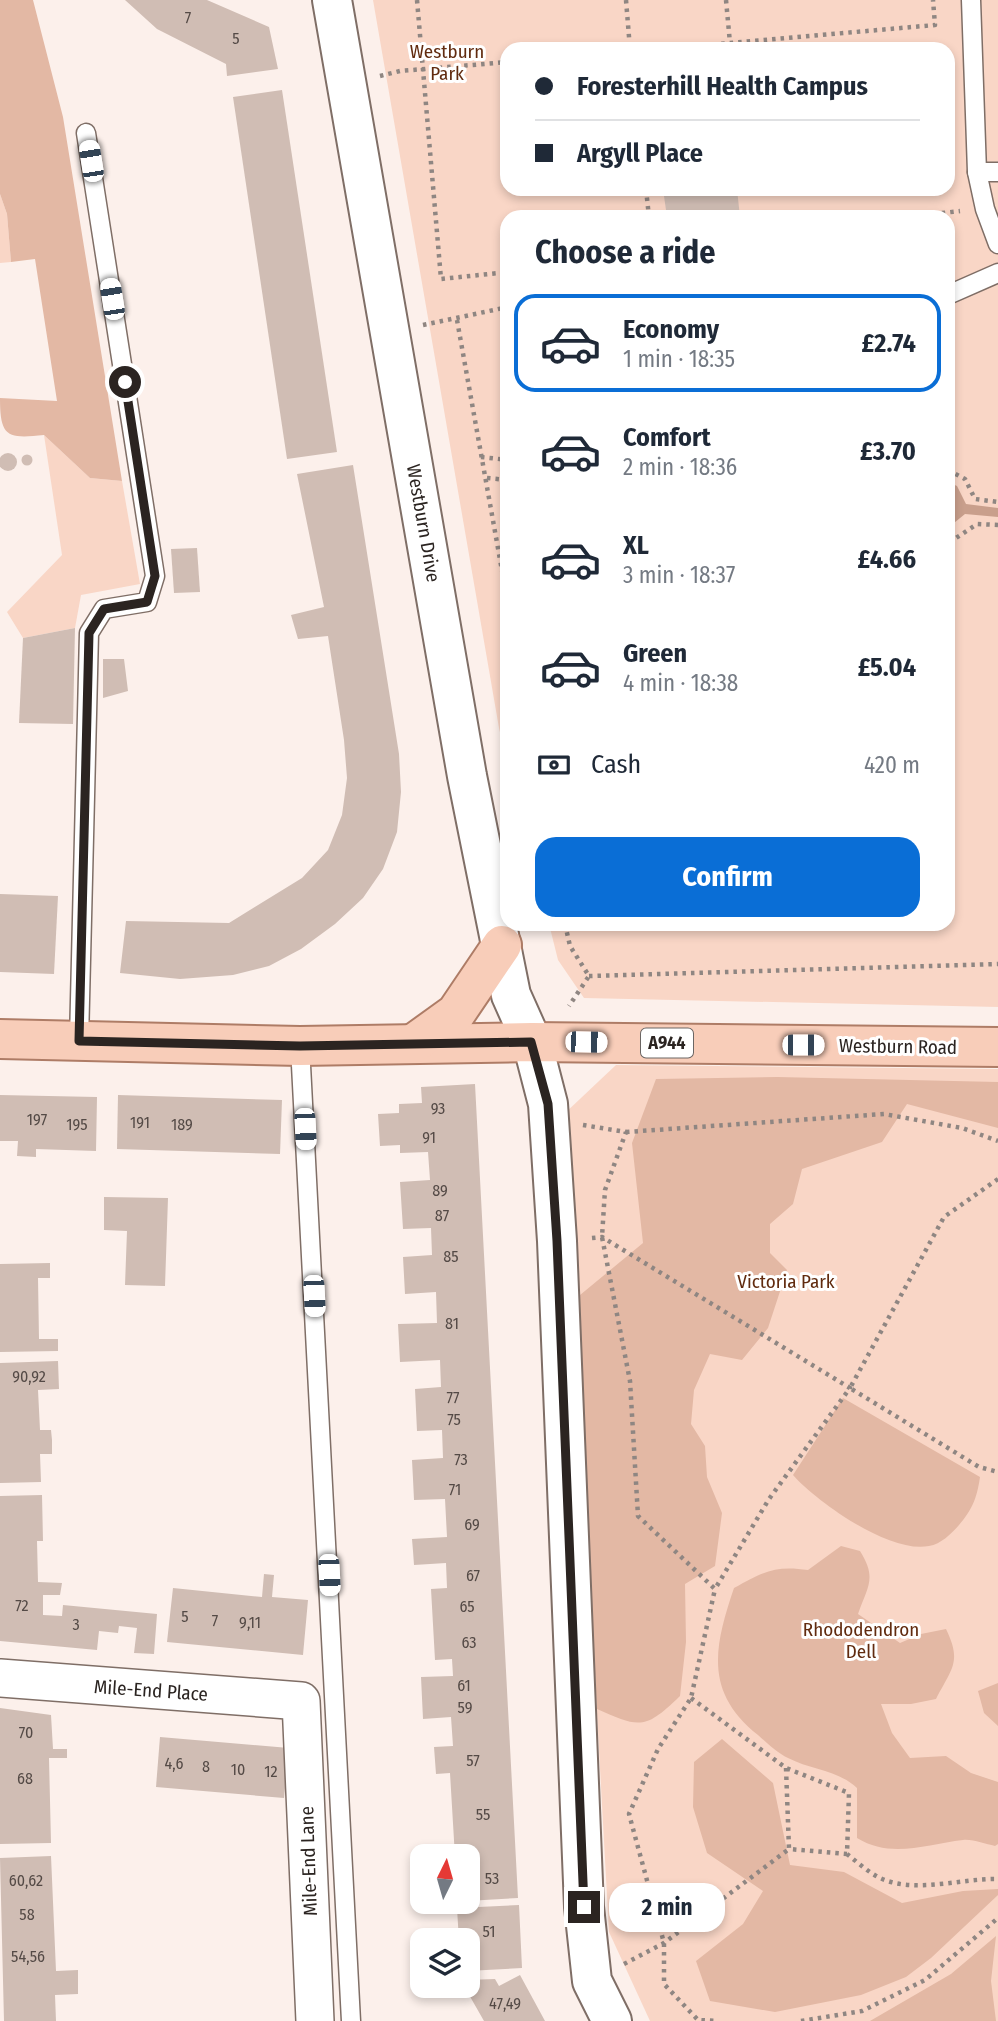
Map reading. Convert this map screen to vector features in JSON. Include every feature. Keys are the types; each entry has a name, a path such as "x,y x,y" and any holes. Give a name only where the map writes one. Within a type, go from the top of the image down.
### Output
{"main road":[{"path":"413,1044 456,1013 502,945"},
{"name":"Westburn Road","path":"0,1039 300,1046 413,1044 526,1029 998,1046"}],"street":[{"name":"Westburn Drive","path":"332,0 467,776 511,995 526,1029 548,1104 557,1241 584,1907 592,1981 612,2021"},
{"name":"Mile-End Place","path":"0,1678 301,1702"},
{"name":"Mile-End Lane","path":"301,1702 315,2021"}],"lane":[{"path":"971,0 977,172 985,209 998,244"},
{"path":"79,1041 89,633 104,609 147,602 155,576 86,133"},
{"path":"977,172 998,172"},
{"path":"955,292 998,274"},
{"path":"300,1046 351,2021"}],"path":[{"path":"417,0 440,279 500,273"},
{"path":"626,0 630,42"},
{"path":"726,0 730,42"},
{"path":"741,42 935,25 933,0"},
{"path":"347,82 424,70 500,63"},
{"path":"955,212 985,209"},
{"path":"391,331 457,320 500,309"},
{"path":"457,320 500,556"},
{"path":"481,457 500,459"},
{"path":"955,474 965,479 975,499 998,502"},
{"path":"487,478 500,479"},
{"path":"955,538 977,524 998,525"},
{"path":"567,931 570,946 589,975"},
{"path":"589,975 998,964"},
{"path":"526,1029 567,1010 589,975"},
{"path":"575,1123 626,1132 884,1114 962,1128 998,1141"},
{"path":"626,1132 605,1190 602,1237 629,1381 638,1516 715,1589"},
{"path":"718,2021 698,2020 664,1984 664,1943 629,1814 658,1749 691,1698 715,1589 769,1499 850,1388 944,1217 998,1179"},
{"path":"557,1241 602,1237 979,1467 998,1472"},
{"path":"691,1698 786,1768 849,1793 847,1854"},
{"path":"786,1768 789,1849"},
{"path":"664,1943 789,1849 847,1854 879,1878 920,1886 998,1879"},
{"path":"801,2021 862,2011 925,1980 998,1917"}],"green space":[{"path":"0,0 33,0 63,117 122,481 90,478 44,435 22,436 8,433 2,421 0,398 57,401 35,259 11,262 7,214 0,194"},
{"name":"Westburn Park","path":"373,0 998,0 998,1007 584,998 558,960 551,931 955,931 955,210 500,210 500,732"},
{"path":"0,194 7,214 11,262 0,263"},
{"path":"44,435 90,478 122,481 140,584 81,595 75,628 23,638 7,612 62,555"},
{"name":"Victoria Park","path":"616,1065 998,1069 998,2021 650,2021 609,1932 564,1114"},
{"path":"777,1077 998,1082 998,1128 907,1104 882,1142 802,1169 793,1204 770,1224 770,1253 787,1270 768,1328 742,1360 710,1354 694,1390 691,1424 705,1446 707,1477 722,1513 715,1566 685,1584 686,1642 680,1696 650,1720 623,1720 597,1709 574,1300 643,1243 632,1143 656,1079"},
{"path":"843,1398 980,1477 976,1497 964,1519 938,1543 913,1546 875,1534 855,1524 819,1499 793,1475"},
{"name":"Rhododendron Dell","path":"841,1546 860,1551 868,1568 868,1589 858,1614 900,1643 921,1634 946,1629 953,1650 953,1665 936,1699 911,1704 881,1704 892,1733 910,1758 946,1756 971,1773 998,1782 998,1844 995,1846 963,1840 896,1849 883,1848 857,1838 857,1788 841,1777 797,1762 780,1753 741,1719 729,1702 721,1685 718,1668 722,1630 734,1588 778,1569 808,1570"},
{"path":"998,1683 998,1726 984,1713 978,1691"},
{"path":"722,1739 773,1783 790,1865 844,1872 902,1903 963,1891 998,1889 998,1895 931,1958 906,1977 861,1995 775,2012 710,2001 696,1961 743,1924 763,1891 707,1853 693,1807 694,1762"},
{"path":"996,1936 991,1981 996,2021 870,2021 951,1974"}],"shaded area":[{"path":"955,485 966,504 998,508 998,517 965,514 955,522"}],"building":[{"path":"125,0 207,0 269,27 278,69 227,76 226,64 157,29"},
{"path":"282,90 337,452 287,459 233,97"},
{"path":"664,196 738,196 739,210 666,210"},
{"path":"4,453 12,453 17,462 15,469 4,471 -1,466 -1,458"},
{"path":"27,454 33,460 27,466 21,460"},
{"path":"353,465 399,754 401,792 397,832 383,869 363,898 335,924 301,949 269,966 233,975 180,979 120,973 126,921 229,923 302,878 328,850 342,815 347,778 344,740 328,636 298,639 291,615 324,607 297,474"},
{"path":"197,548 200,592 174,593 171,549"},
{"path":"75,628 73,724 19,723 23,638"},
{"path":"103,659 124,659 128,691 103,698"},
{"path":"0,894 58,896 54,974 0,972"},
{"path":"475,1084 518,1898 480,1900 480,1844 454,1844 450,1773 436,1774 434,1747 453,1746 451,1717 423,1719 421,1677 453,1676 452,1659 435,1660 431,1589 447,1588 446,1563 414,1565 412,1539 447,1537 445,1499 414,1500 412,1460 443,1458 442,1430 417,1431 415,1389 441,1387 440,1360 400,1362 398,1324 437,1323 436,1292 405,1294 403,1257 432,1255 431,1228 403,1229 400,1182 430,1180 428,1152 400,1153 400,1145 380,1146 378,1114 399,1113 399,1104 422,1103 421,1087"},
{"path":"0,1095 97,1097 96,1151 36,1149 36,1157 17,1156 18,1141 0,1141"},
{"path":"118,1095 282,1100 280,1154 117,1149"},
{"path":"104,1197 168,1198 165,1286 125,1285 127,1231 104,1230"},
{"path":"50,1263 50,1278 38,1278 39,1339 58,1339 58,1351 0,1352 0,1264"},
{"path":"58,1361 59,1389 38,1390 40,1430 51,1430 52,1440 52,1454 40,1454 41,1482 0,1483 0,1363"},
{"path":"42,1495 43,1541 37,1541 38,1582 62,1583 60,1595 43,1595 43,1615 62,1616 63,1605 157,1614 154,1654 134,1653 137,1628 119,1626 118,1633 99,1631 97,1650 0,1641 0,1496"},
{"path":"264,1574 274,1575 272,1597 308,1600 303,1655 167,1642 173,1588 262,1597"},
{"path":"0,1708 51,1715 53,1749 67,1749 67,1758 49,1758 51,1843 0,1844"},
{"path":"160,1737 289,1748 284,1798 156,1787"},
{"path":"51,1856 56,1971 78,1970 78,1994 55,1995 56,2021 4,2021 0,1858"},
{"path":"519,1905 522,1968 480,1970 480,1928 458,1928 457,1914 480,1914 480,1907"},
{"path":"520,1975 545,2021 484,2021 471,1998 480,1998 480,1980 495,1979 499,1986"}],"route":[{"path":"125,382 155,576 147,602 104,609 89,633 79,1041 300,1046 531,1042 548,1104 557,1241 584,1907"}]}
